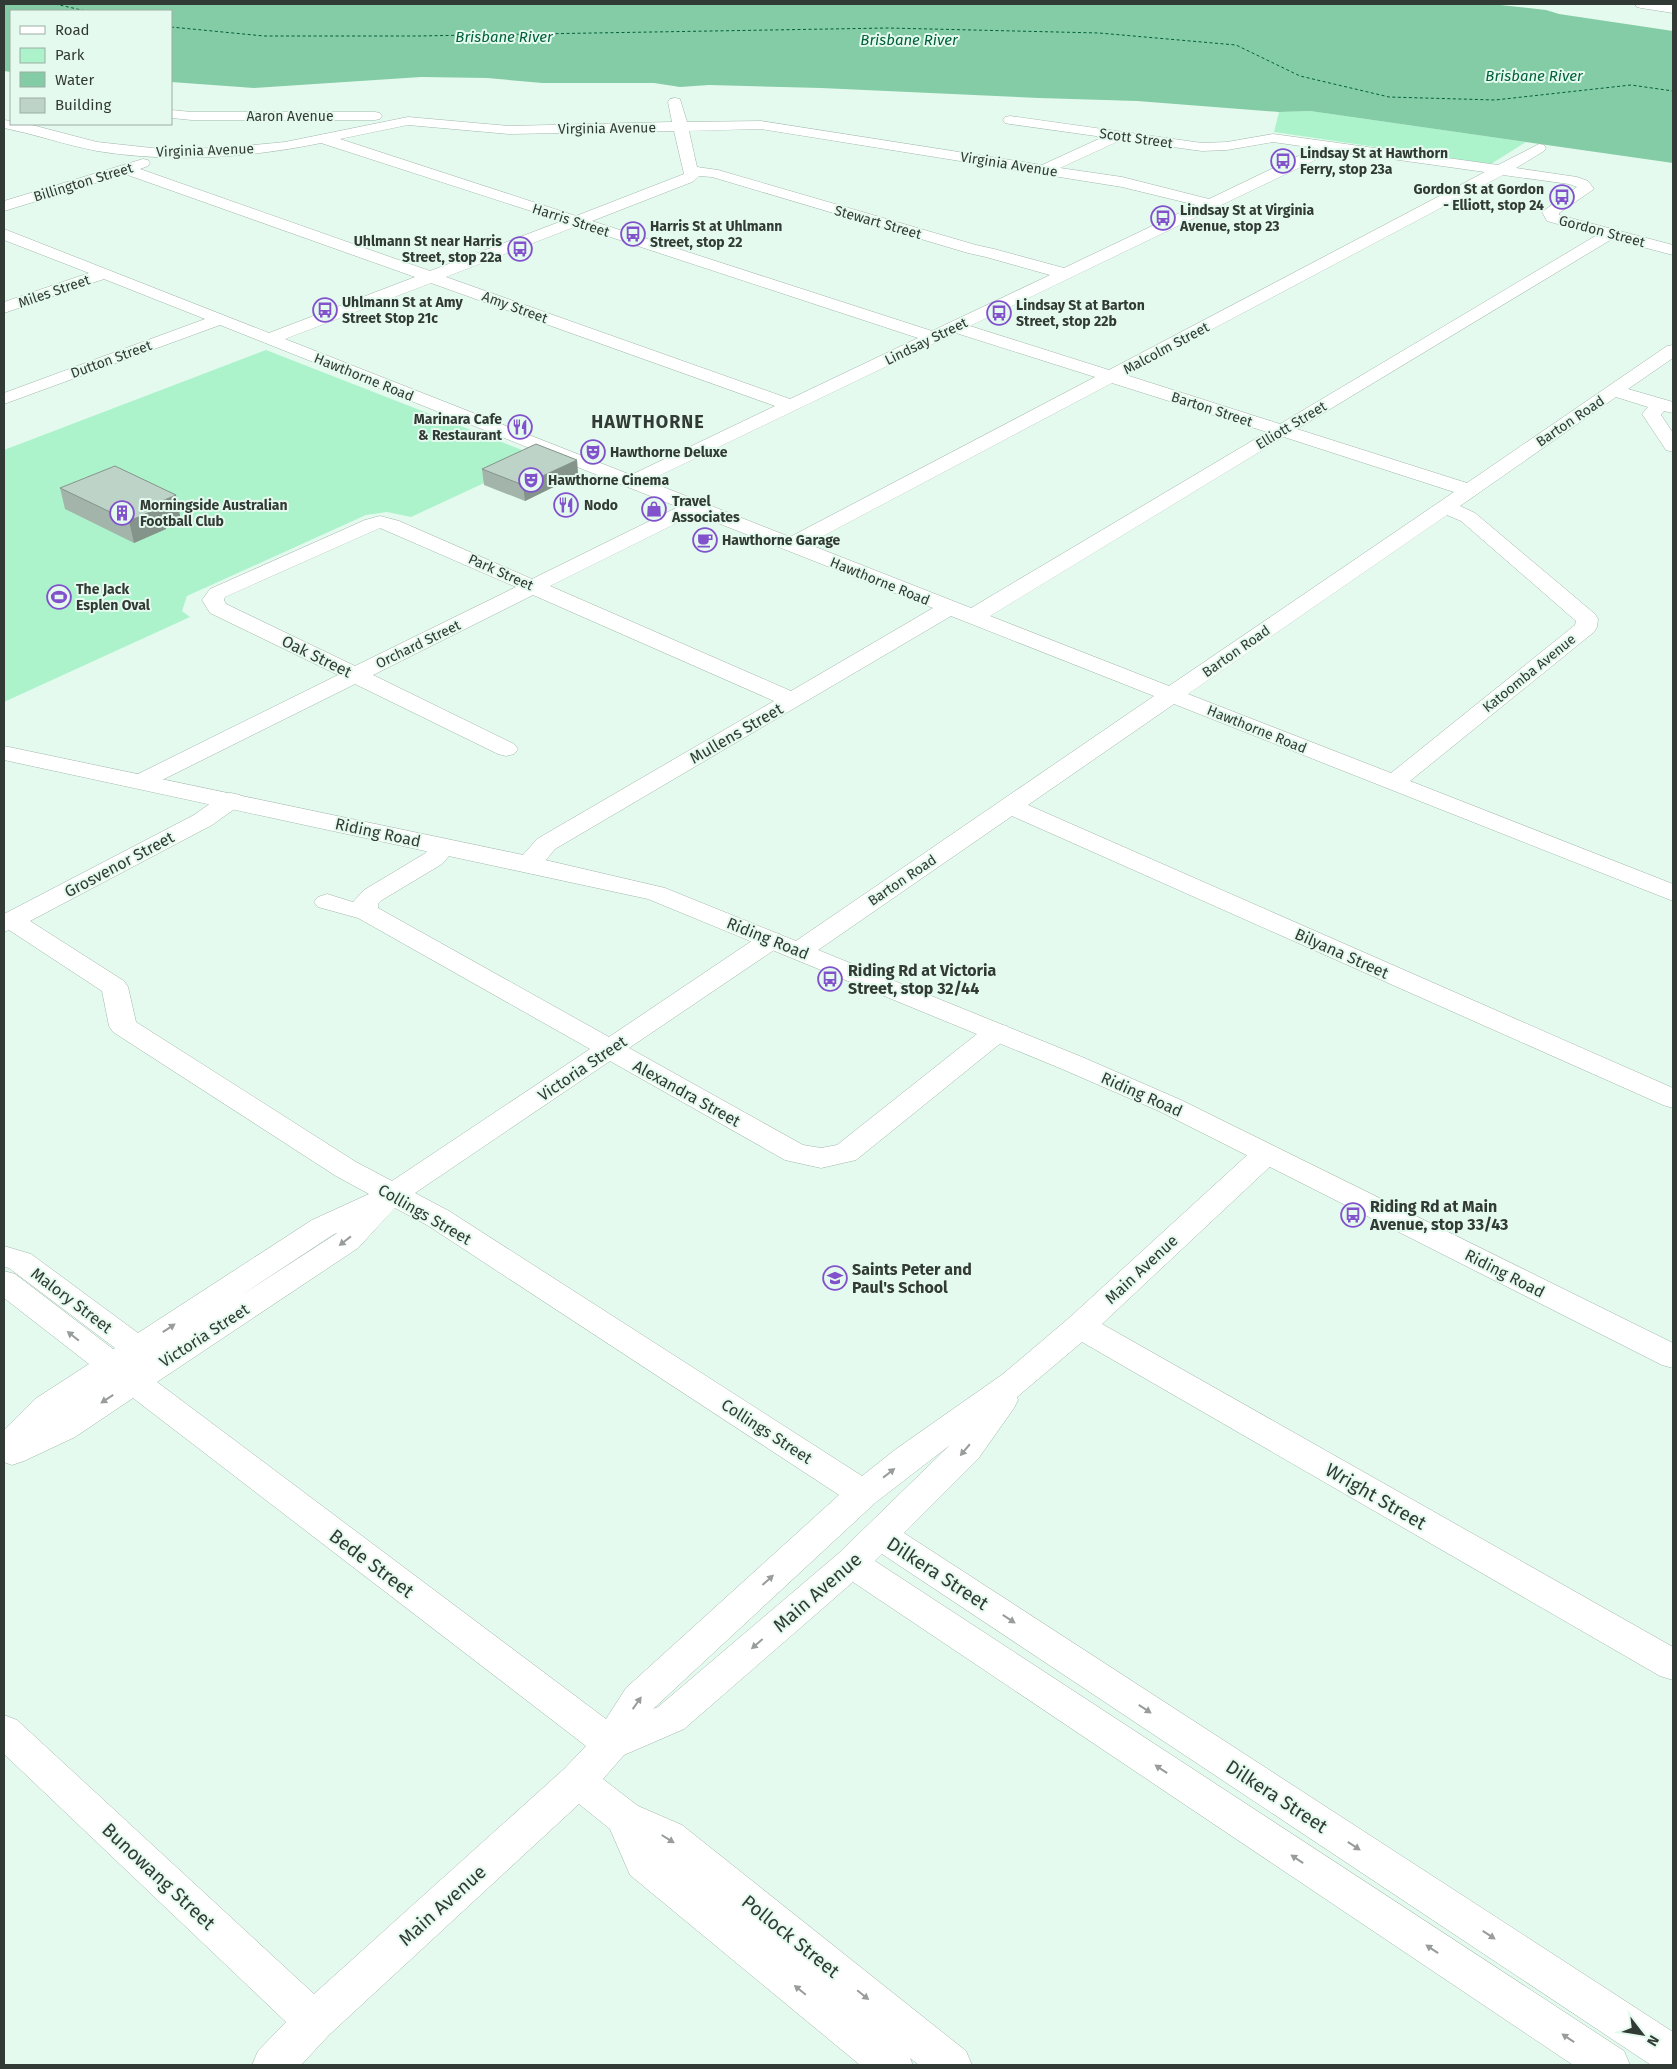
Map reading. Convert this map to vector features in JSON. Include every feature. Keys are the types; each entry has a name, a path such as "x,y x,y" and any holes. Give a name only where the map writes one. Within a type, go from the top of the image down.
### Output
{"street":[{"path":"1641,4 1673,8"},
{"path":"268,339 687,179 692,176 675,102"},
{"name":"Aaron Avenue","path":"172,114 201,116 388,116 408,121"},
{"name":"Scott Street","path":"1010,120 1202,147 1227,146 1262,138"},
{"name":"Virginia Avenue","path":"4,124 28,128 96,146 161,153 222,152 284,146 408,121 509,130 746,125 777,127 1137,185 1209,204"},
{"path":"1044,170 1118,136"},
{"name":"Gordon Street","path":"1262,138 1350,148 1572,180 1583,184 1586,187 1585,190 1550,212 1550,216 1563,222 1673,250"},
{"name":"Harris Street","path":"324,139 933,337"},
{"name":"Lindsay Street","path":"630,482 1330,147"},
{"name":"Malcolm Street","path":"791,545 1112,377 1539,148"},
{"name":"Billington Street","path":"4,206 126,169 145,162 161,153"},
{"name":"Amy Street","path":"126,169 791,406"},
{"name":"Stewart Street","path":"691,171 713,173 974,250 988,252 1065,274"},
{"name":"Hawthorne Road","path":"4,234 1673,893"},
{"name":"Elliott Street","path":"972,617 1609,234"},
{"name":"Miles Street","path":"4,308 104,274"},
{"name":"Dutton Street","path":"4,399 219,320"},
{"name":"Barton Street","path":"955,327 1469,490"},
{"name":"Barton Road","path":"799,951 1673,350"},
{"path":"1614,391 1667,406"},
{"path":"1667,406 1651,414 1673,446"},
{"name":"Katoomba Avenue","path":"1393,783 1586,627 1587,619 1476,523 1445,506"},
{"name":"Orchard Street","path":"142,781 693,507"},
{"name":"Park Street","path":"212,600 217,593 380,522 392,525 792,700"},
{"name":"Oak Street","path":"212,600 218,608 506,749"},
{"name":"Mullens Street","path":"528,864 546,844 949,608"},
{"name":"Riding Road","path":"4,752 656,893 997,1032 1171,1106 1673,1357"},
{"name":"Grosvenor Street","path":"7,922 203,820 232,800"},
{"name":"Bilyana Street","path":"1010,806 1673,1099"},
{"path":"366,912 365,903 373,895 433,860 445,847"},
{"name":"Alexandra Street","path":"328,902 366,912 795,1153 821,1158 846,1153 997,1032"},
{"name":"Collings Street","path":"7,922 115,987 123,1026 346,1169 438,1218 863,1494"},
{"name":"Victoria Street","path":"4,1450 47,1408 128,1365 347,1240 392,1195 771,940"},
{"name":"Main Avenue","path":"274,2065 314,2021 578,1781 611,1744 639,1699 863,1494 908,1458 1014,1382 1080,1326 1266,1154"},
{"name":"Malory Street","path":"4,1256 20,1261 128,1365"},
{"name":"Malory Street","path":"4,1282 128,1365"},
{"name":"Wright Street","path":"1080,1326 1673,1665"},
{"name":"Victoria Street","path":"4,1456 63,1428 128,1365"},
{"name":"Bede Street","path":"128,1365 611,1744"},
{"name":"Main Avenue","path":"611,1744 671,1718 850,1563 966,1450 1014,1382"},
{"name":"Dilkera Street","path":"880,1535 1673,2056"},
{"path":"850,1563 1609,2065"},
{"name":"Bunowang Street","path":"4,1731 314,2021"},
{"name":"Pollock Street","path":"578,1781 624,1818 668,1838 951,2065"},
{"name":"Pollock Street","path":"624,1818 644,1863 892,2065"}],"green space":[{"path":"1310,111 1526,142 1491,164 1274,132 1279,112"},
{"path":"266,350 540,457 411,517 387,512 366,515 187,596 182,611 190,617 4,702 4,450"}],"water":[{"name":"Brisbane River","path":"4,4 1491,4 1546,10 1559,14 1673,31 1673,163 1310,111 1279,112 1137,101 821,88 709,85 680,87 654,83 542,83 487,78 421,77 254,88 172,82 172,10 10,10 10,72 4,71"}],"building":[{"path":"536,444 577,460 523,485 482,469"},
{"path":"115,466 176,495 155,504 162,507 129,521 60,488"}],"ferry route":[{"path":"55,4 82,10"},
{"path":"172,27 264,36 417,36 888,28 1099,33 1236,45 1300,76 1389,97 1495,100 1631,85 1673,91"}],"place":[{"name":"Lindsay St at Hawthorn Ferry, stop 23a","path":"1283,161"},
{"name":"Gordon St at Gordon - Elliott, stop 24","path":"1562,197"},
{"name":"Lindsay St at Virginia Avenue, stop 23","path":"1163,218"},
{"name":"Harris St at Uhlmann Street, stop 22","path":"633,234"},
{"name":"Uhlmann St near Harris Street, stop 22a","path":"520,249"},
{"name":"Uhlmann St at Amy Street Stop 21c","path":"325,310"},
{"name":"Lindsay St at Barton Street, stop 22b","path":"999,313"},
{"name":"Marinara Cafe & Restaurant","path":"520,427"},
{"name":"Hawthorne Deluxe","path":"593,452"},
{"name":"Hawthorne Cinema","path":"531,480"},
{"name":"Nodo","path":"566,505"},
{"name":"Travel Associates","path":"654,509"},
{"name":"Morningside Australian Football Club","path":"122,513"},
{"name":"Hawthorne Garage","path":"705,540"},
{"name":"The Jack Esplen Oval","path":"59,597"},
{"name":"Riding Rd at Victoria Street, stop 32/44","path":"830,979"},
{"name":"Riding Rd at Main Avenue, stop 33/43","path":"1353,1215"},
{"name":"Saints Peter and Paul's School","path":"835,1278"}],"district":[{"name":"HAWTHORNE","path":"648,422"}]}
